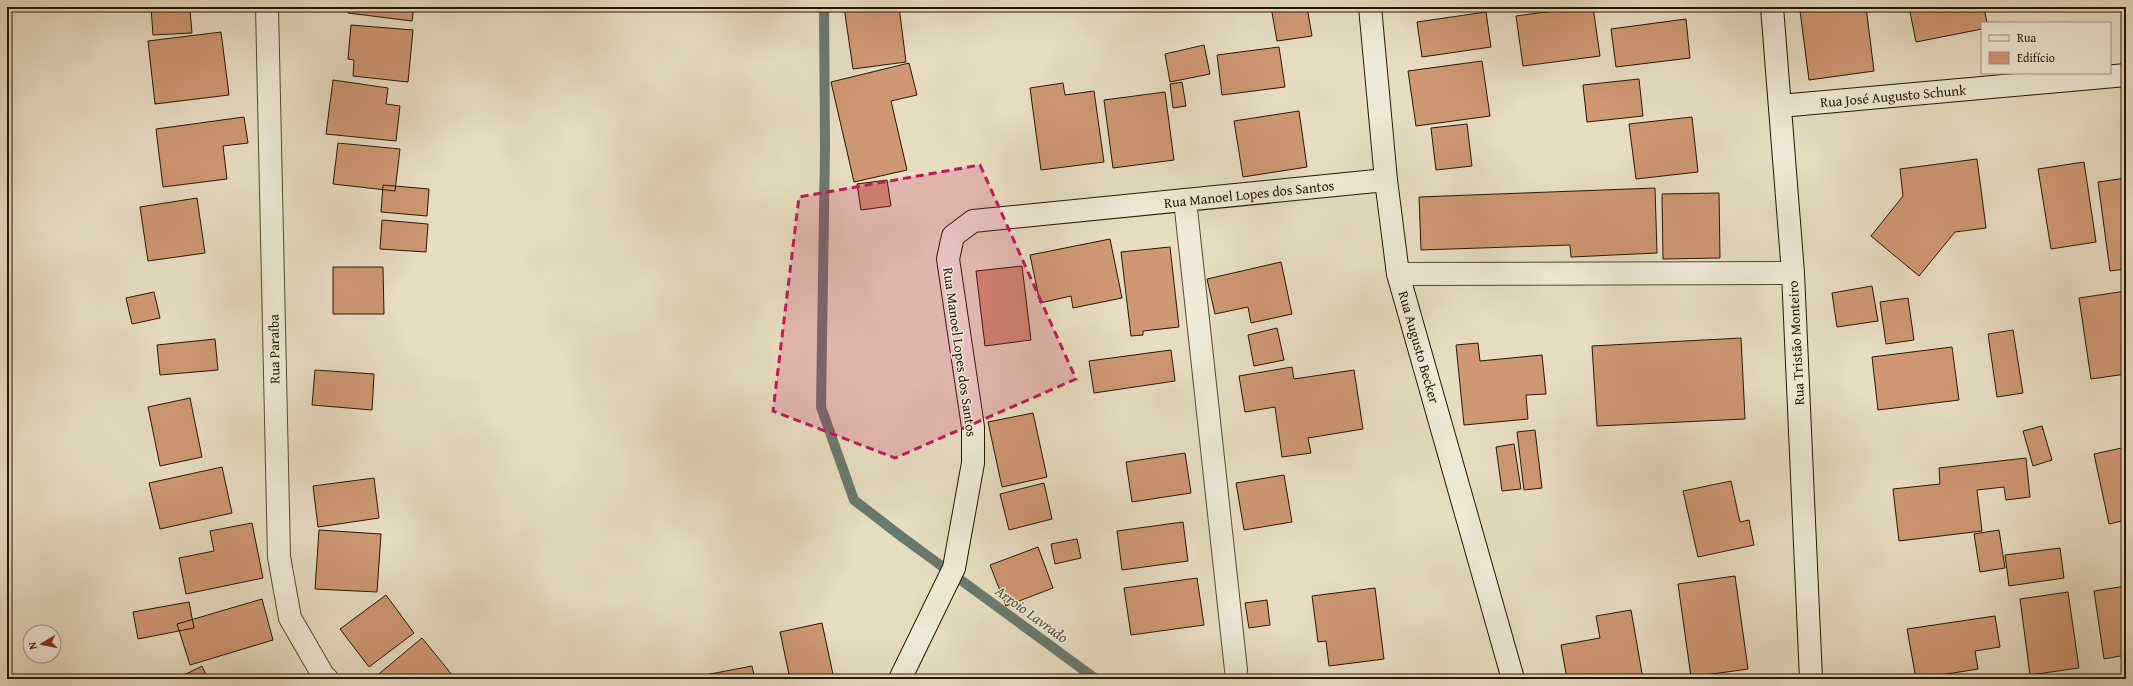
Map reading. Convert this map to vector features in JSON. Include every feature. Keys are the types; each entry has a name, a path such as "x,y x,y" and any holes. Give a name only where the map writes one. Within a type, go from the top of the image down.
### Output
{"street":[{"name":"Rua Paraíba","path":"266,7 279,557 290,618 322,675 327,679"},
{"name":"Rua Augusto Becker","path":"1370,7 1386,180 1398,274 1513,679"},
{"name":"Rua Tristão Monteiro","path":"1772,7 1793,273 1811,679"},
{"name":"Rua José Augusto Schunk","path":"1780,106 2126,75"},
{"name":"Rua Manoel Lopes dos Santos","path":"900,679 954,568 973,463 973,427 948,259 953,236 973,221 1386,180"},
{"path":"1185,200 1236,670"},
{"path":"1398,274 1793,273"}],"highlighted area":[{"path":"980,165 1076,379 895,458 773,411 799,197"}],"building":[{"path":"151,7 208,7 208,9 190,10 192,33 153,35"},
{"path":"349,7 414,7 412,21 348,13"},
{"path":"844,7 899,7 906,62 853,69"},
{"path":"1271,7 1307,7 1312,36 1277,41"},
{"path":"1582,7 1593,7 1600,56 1523,66 1516,16"},
{"path":"1827,7 1866,7 1874,71 1809,80 1800,11"},
{"path":"1909,7 1984,7 1987,22 1981,22 1981,29 1916,42"},
{"path":"1486,12 1491,47 1422,57 1417,22"},
{"path":"1686,19 1690,58 1616,67 1611,29"},
{"path":"351,25 413,30 408,82 353,76 354,60 348,59"},
{"path":"221,32 229,95 155,104 148,41"},
{"path":"1204,45 1210,74 1170,82 1165,54"},
{"path":"1279,47 1285,87 1222,95 1217,55"},
{"path":"1482,61 1490,116 1416,126 1408,71"},
{"path":"909,63 917,95 891,101 907,170 854,182 831,82"},
{"path":"1639,79 1643,116 1587,122 1583,85"},
{"path":"333,80 388,88 386,104 400,106 396,141 326,134"},
{"path":"1182,82 1186,106 1173,108 1170,84"},
{"path":"1063,83 1065,95 1094,91 1104,162 1041,170 1030,88"},
{"path":"1165,92 1174,160 1113,168 1104,100"},
{"path":"1299,111 1307,167 1243,177 1234,121"},
{"path":"244,117 248,143 223,146 227,179 163,187 156,129"},
{"path":"1692,117 1698,172 1636,179 1629,124"},
{"path":"1467,124 1472,166 1436,170 1431,128"},
{"path":"338,143 400,149 395,191 333,184"},
{"path":"1977,159 1986,228 1955,232 1919,276 1871,236 1903,196 1900,169"},
{"path":"2084,162 2096,242 2051,249 2038,169"},
{"path":"2126,178 2126,269 2110,271 2098,182"},
{"path":"887,180 891,206 861,210 857,184"},
{"path":"383,185 429,189 427,216 381,212"},
{"path":"1655,188 1657,253 1571,257 1570,245 1421,250 1419,197"},
{"path":"1719,193 1720,258 1663,259 1662,194"},
{"path":"197,198 205,253 148,261 140,207"},
{"path":"382,220 428,224 426,252 380,249"},
{"path":"1110,239 1122,298 1073,308 1071,296 1040,303 1030,255"},
{"path":"1170,247 1179,327 1143,331 1143,335 1131,336 1121,252"},
{"path":"1281,262 1292,314 1251,323 1248,307 1215,314 1207,279"},
{"path":"1022,266 1031,340 985,346 976,271"},
{"path":"333,267 383,267 384,314 333,314"},
{"path":"1872,286 1878,321 1837,327 1832,293"},
{"path":"2126,291 2126,374 2091,379 2079,298"},
{"path":"154,292 160,318 132,324 126,298"},
{"path":"1908,298 1914,340 1886,344 1880,302"},
{"path":"1277,328 1284,360 1254,366 1248,335"},
{"path":"2013,330 2023,393 1997,397 1988,334"},
{"path":"1741,338 1745,419 1597,426 1592,346"},
{"path":"215,339 218,370 160,375 157,345"},
{"path":"1478,343 1480,361 1542,355 1546,394 1526,395 1528,419 1464,425 1456,345"},
{"path":"1952,347 1959,400 1878,410 1872,357"},
{"path":"1171,350 1175,381 1094,393 1089,361"},
{"path":"1292,367 1294,379 1354,370 1363,429 1308,438 1311,453 1282,457 1275,407 1245,412 1239,376"},
{"path":"315,370 374,374 372,410 312,405"},
{"path":"190,398 202,457 160,466 148,407"},
{"path":"1033,413 1047,477 1002,487 988,422"},
{"path":"2042,426 2052,460 2033,466 2023,431"},
{"path":"1535,430 1542,488 1524,490 1517,432"},
{"path":"1514,444 1521,489 1502,491 1496,447"},
{"path":"2126,447 2126,520 2109,524 2094,454"},
{"path":"1185,453 1191,493 1132,502 1126,462"},
{"path":"2026,458 2030,497 2006,500 2004,487 1977,490 1982,531 1899,541 1893,489 1940,484 1939,468"},
{"path":"222,467 232,513 160,529 149,483"},
{"path":"1284,475 1292,522 1244,530 1236,483"},
{"path":"374,478 379,518 318,527 313,486"},
{"path":"1731,481 1740,522 1749,520 1754,545 1698,557 1683,491"},
{"path":"1044,483 1052,519 1009,530 1000,494"},
{"path":"1183,522 1188,561 1122,570 1117,531"},
{"path":"252,523 263,578 186,594 179,558 214,551 210,531"},
{"path":"319,530 381,534 377,592 315,589"},
{"path":"1999,530 2005,568 1980,572 1974,534"},
{"path":"1077,539 1081,558 1055,564 1051,544"},
{"path":"1038,547 1053,588 1006,606 990,565"},
{"path":"2060,548 2064,578 2009,586 2005,555"},
{"path":"1735,576 1748,669 1691,677 1678,584"},
{"path":"1197,578 1204,625 1131,635 1124,588"},
{"path":"2126,586 2126,655 2104,659 2094,591"},
{"path":"1375,588 1384,659 1329,666 1326,641 1318,642 1312,596"},
{"path":"2068,592 2079,668 2030,675 2020,599"},
{"path":"386,595 414,633 369,667 340,629"},
{"path":"262,599 273,640 190,665 177,624"},
{"path":"1267,600 1270,625 1249,628 1245,603"},
{"path":"189,602 194,628 138,639 133,612"},
{"path":"1631,610 1643,679 1567,679 1561,645 1600,638 1596,616"},
{"path":"1995,616 2000,647 1975,651 1978,669 1916,679 1907,629"},
{"path":"822,623 834,679 790,679 780,632"},
{"path":"422,638 453,676 450,679 374,678"},
{"path":"202,666 208,679 176,679"},
{"path":"752,666 755,679 706,679 705,675"}],"waterway":[{"name":"Arroio Lavrado","path":"824,7 825,148 821,407 854,500 902,537 1096,679"}]}
